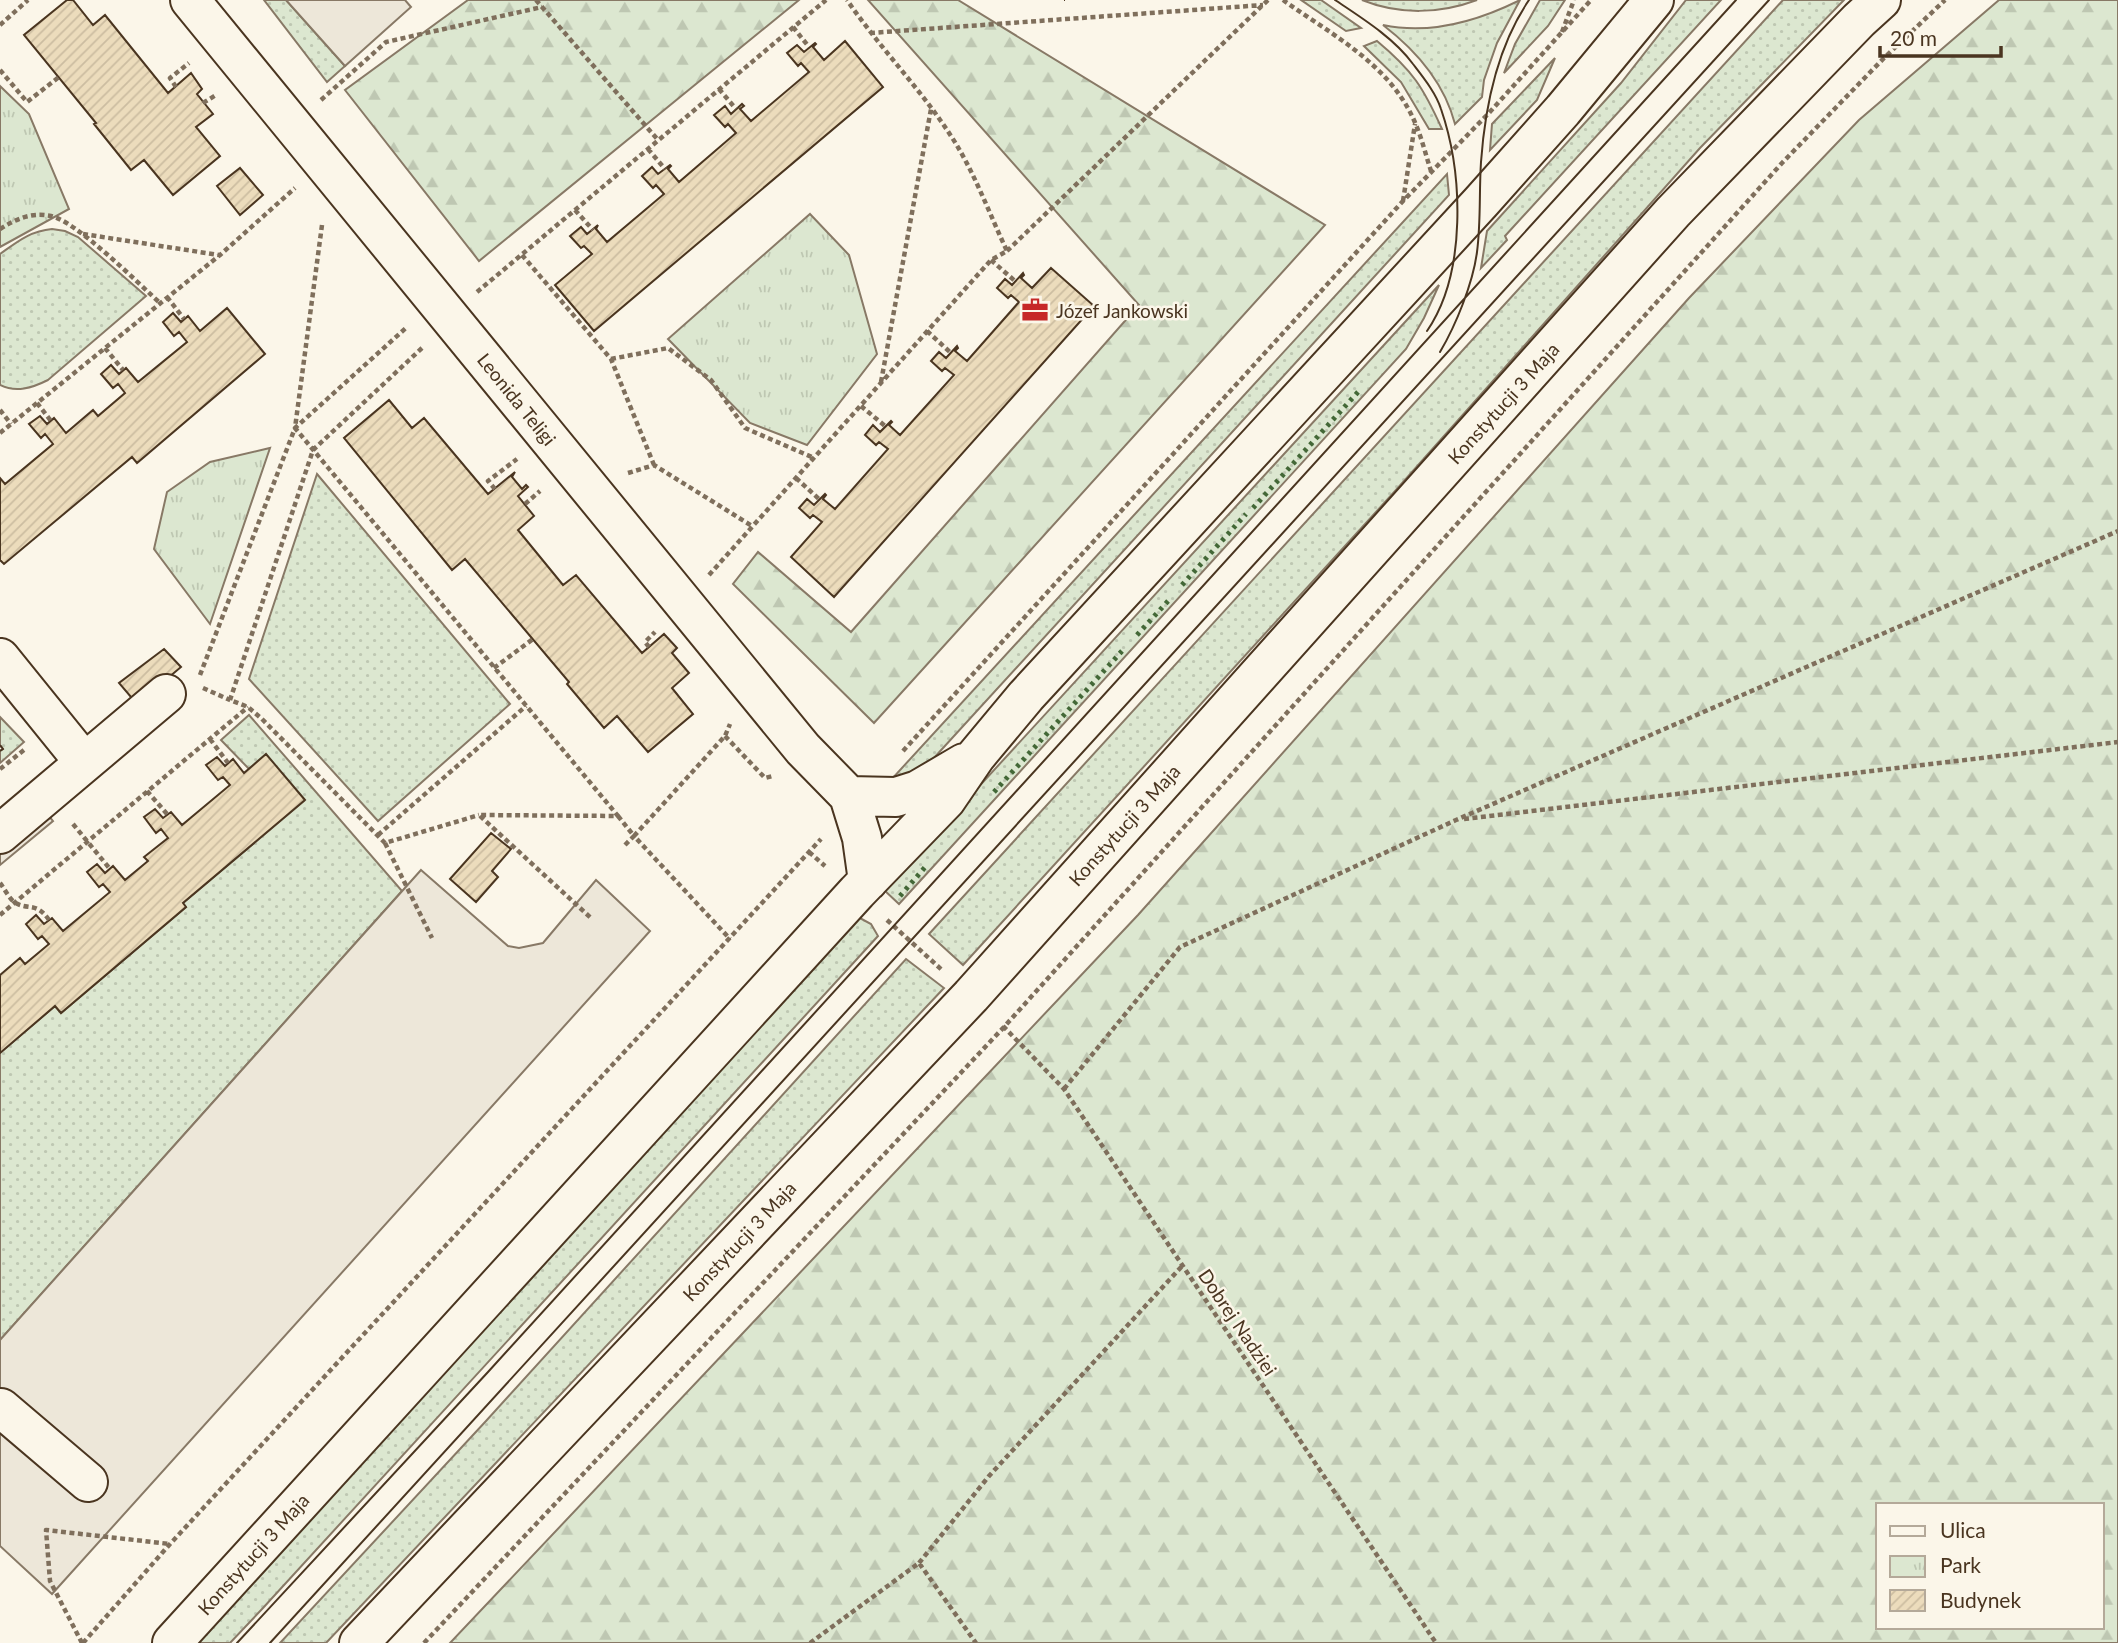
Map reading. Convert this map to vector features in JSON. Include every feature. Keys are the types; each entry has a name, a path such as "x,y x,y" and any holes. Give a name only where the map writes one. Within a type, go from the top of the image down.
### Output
{"street":[{"name":"Leonida Teligi","path":"190,0 803,749 854,799 862,838 863,886"},
{"name":"Konstytucji 3 Maja","path":"172,1643 863,886 946,800 976,756 1026,696 1490,192 1570,102 1654,0"},
{"name":"Konstytucji 3 Maja","path":"359,1643 971,996 1673,212 1881,0"},
{"path":"0,658 84,761"},
{"path":"0,834 166,694"},
{"path":"854,799 891,798 911,793 976,756"},
{"path":"1,1408 88,1482"}],"path":[{"path":"0,24 29,0"},
{"path":"536,0 658,140"},
{"path":"295,428 443,308 522,255 826,0"},
{"path":"847,0 869,33 931,108 952,138 1007,251"},
{"path":"649,647 645,642 684,603 991,260 1007,251 1268,0"},
{"path":"1283,0 1345,42 1388,80 1415,123 1431,171"},
{"path":"1560,36 1574,0"},
{"path":"170,1544 46,1530 50,1581 82,1643 170,1544 730,939 854,799 1402,201 1488,114 1591,0"},
{"path":"869,33 1263,5"},
{"path":"293,126 386,42 542,7"},
{"path":"793,27 809,47"},
{"path":"176,87 170,78 191,61"},
{"path":"0,71 27,102 59,77"},
{"path":"719,89 736,109"},
{"path":"881,383 931,108"},
{"path":"1402,201 1415,123"},
{"path":"648,149 665,169"},
{"path":"0,433 220,255 301,183"},
{"path":"575,210 593,230"},
{"path":"0,229 22,216 52,216 82,234 160,303"},
{"path":"322,224 295,428 196,685 248,707 378,835 385,843 432,939"},
{"path":"82,234 220,255"},
{"path":"522,255 611,359 654,465 752,526"},
{"path":"991,260 1015,281"},
{"path":"167,297 184,319"},
{"path":"230,700 313,450 432,339 443,308"},
{"path":"927,331 951,353"},
{"path":"105,348 123,370"},
{"path":"611,359 668,348 711,380 745,428 814,458"},
{"path":"37,403 51,421"},
{"path":"861,406 885,426"},
{"path":"0,411 11,424"},
{"path":"295,428 618,816 479,815 385,843"},
{"path":"495,489 488,481 526,452"},
{"path":"588,485 654,465"},
{"path":"796,478 819,499"},
{"path":"1064,1089 1180,947 1456,820 2118,531"},
{"path":"495,668 533,639"},
{"path":"378,835 526,706"},
{"path":"0,915 248,707"},
{"path":"210,739 228,763"},
{"path":"1456,820 2118,742"},
{"path":"147,790 167,814"},
{"path":"48,794 110,869"},
{"path":"479,815 592,919"},
{"path":"625,845 634,836 730,939"},
{"name":"Dobrej Nadziei","path":"809,852 863,886 1064,1089 1436,1643"},
{"path":"0,883 15,902 35,906 49,920"},
{"path":"810,1643 919,1563 989,1476 1183,1265"},
{"path":"919,1563 976,1643"}],"green space":[{"path":"264,0 286,0 345,66 327,82"},
{"path":"468,0 799,0 479,261 345,90"},
{"path":"868,0 958,0 1325,225 874,723 733,584 758,552 851,632 1139,305"},
{"path":"1301,0 1321,0 1361,28 1346,31"},
{"path":"1362,0 1477,0 1449,8 1420,11 1390,8"},
{"path":"1520,0 1497,43 1484,80 1482,97 1455,124 1444,94 1428,68 1383,25 1418,28 1453,24 1471,20"},
{"path":"1540,0 1565,0 1548,26 1504,73 1515,44"},
{"path":"1686,0 1721,0 1505,236 1507,240 1481,268 1487,231 1621,83"},
{"path":"1783,0 1844,0 1700,148 1396,490 963,965 929,934"},
{"path":"1999,0 2118,0 2118,1643 450,1643 1138,915 1689,298 1859,120"},
{"path":"1377,41 1416,80 1442,129 1429,129 1401,82 1364,46"},
{"path":"1555,58 1537,100 1490,150 1492,124"},
{"path":"0,86 29,114 69,209 0,247"},
{"path":"1447,174 1449,195 933,759 918,773 890,781"},
{"path":"810,214 849,255 877,354 807,445 750,423 668,339"},
{"path":"52,229 78,237 146,296 48,380 12,389 0,385 0,254 30,235"},
{"path":"1439,285 1406,349 899,904 884,890"},
{"path":"270,448 210,624 154,549 167,492 210,462"},
{"path":"317,474 510,704 378,821 249,679"},
{"path":"249,715 402,891 0,1340 0,1053 55,1006 61,1013 186,907 183,903 304,801 249,769 221,740"},
{"path":"0,717 24,742 0,763 0,751 3,749 0,745"},
{"path":"858,917 871,924 878,936 263,1608 230,1643 191,1643"},
{"path":"906,959 944,988 326,1643 280,1643 486,1421"}],"shaded area":[{"path":"286,0 405,0 411,7 345,66"},
{"path":"44,810 53,821 0,865 0,813"},
{"path":"421,870 508,946 519,948 543,943 596,880 650,931 52,1594 0,1546 0,1340"}],"building":[{"path":"67,0 73,0 93,25 105,15 168,93 191,73 202,89 197,94 213,114 196,127 220,156 173,195 144,160 131,170 24,35"},
{"path":"845,41 883,87 594,331 555,285 592,254 584,246 581,248 570,236 581,227 587,234 598,225 596,229 607,242 664,194 656,185 653,188 642,176 652,167 658,174 670,165 668,169 679,182 736,133 728,124 725,127 714,115 725,106 731,114 742,104 744,106 740,109 751,121 809,72 801,63 798,66 787,53 797,45 804,52 815,43 813,47 824,60"},
{"path":"240,168 263,195 240,215 217,186"},
{"path":"1051,268 1094,306 834,597 791,557 822,522 813,515 810,518 799,508 807,499 814,505 825,494 823,499 835,509 888,449 879,442 876,445 865,435 873,425 880,432 891,421 889,425 900,435 954,375 945,368 942,371 931,361 939,352 946,358 957,346 955,351 967,361 1019,302 1011,295 1008,298 997,288 1005,279 1012,285 1023,273 1021,278 1032,288"},
{"path":"227,308 265,354 137,463 132,457 4,564 0,560 0,478 5,484 53,444 45,434 41,438 29,424 40,416 47,424 54,418 66,433 93,410 98,416 125,393 118,384 113,388 101,374 111,365 119,374 126,368 138,382 187,342 179,332 174,336 163,322 173,313 181,322 188,316 200,331"},
{"path":"389,400 412,428 424,418 488,494 515,472 512,477 522,489 526,485 528,487 518,496 534,516 518,530 563,585 576,575 642,653 664,634 677,648 672,653 689,673 672,688 693,714 648,752 617,716 604,728 567,684 569,682 465,559 452,570 344,438"},
{"path":"164,649 181,667 137,704 119,683"},
{"path":"266,754 305,800 183,903 186,907 61,1013 55,1006 0,1053 0,975 20,958 25,964 49,944 42,936 38,939 26,924 36,915 44,924 52,918 63,931 110,892 103,884 99,887 87,872 97,864 105,873 113,866 125,880 148,861 144,857 168,838 161,829 156,833 144,817 155,809 163,818 171,812 182,825 230,785 223,777 218,780 206,765 217,757 225,766 233,759 244,773"},
{"path":"491,833 511,849 492,871 498,877 476,902 450,879"}],"tram line":[{"path":"1335,0 1397,46 1425,80 1441,109 1454,163 1457,222 1449,281 1440,307 1427,331"},
{"path":"1440,352 1463,304 1475,264 1483,141 1494,78 1509,37 1529,0"},
{"path":"237,1643 488,1372 1736,0"},
{"path":"270,1643 1769,0"}],"hedge":[{"path":"1253,508 1358,392"},
{"path":"1182,585 1246,514"},
{"path":"1137,635 1169,600"},
{"path":"994,792 1122,651"},
{"path":"900,896 927,865"}],"fence":[{"path":"0,745 3,749 0,751"}],"place":[{"name":"Józef Jankowski","path":"1035,310"}]}
